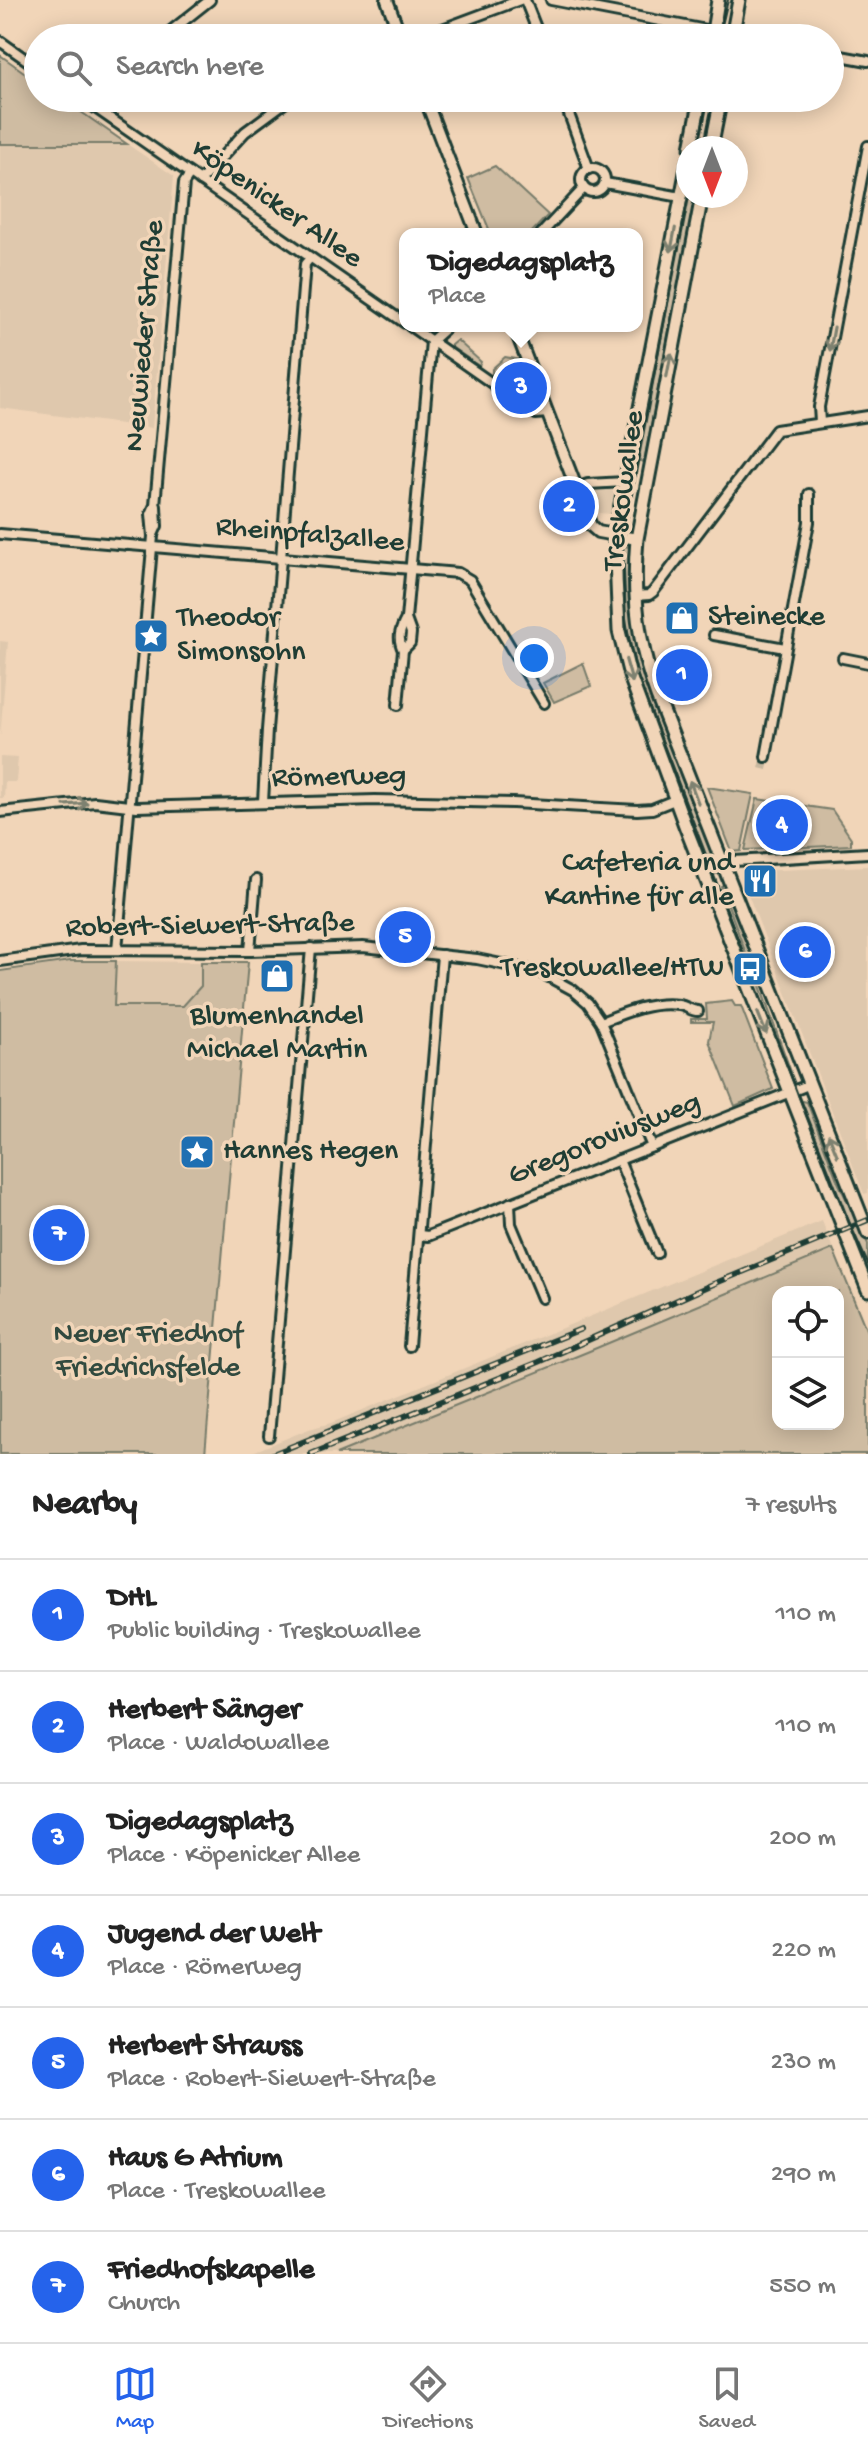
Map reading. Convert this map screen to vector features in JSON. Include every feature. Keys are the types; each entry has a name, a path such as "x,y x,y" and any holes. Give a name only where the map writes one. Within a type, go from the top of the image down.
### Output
{"main road":[{"path":"714,24 718,0"},
{"path":"734,24 739,0"},
{"path":"693,136 698,112"},
{"path":"713,136 718,112"},
{"name":"Treskowallee","path":"679,208 615,535 616,594 623,651 703,872 868,1290"},
{"name":"Treskowallee","path":"700,208 637,539 635,596 640,637 649,675 868,1233"}],"street":[{"path":"387,0 396,24"},
{"path":"457,24 523,0 534,24"},
{"path":"551,0 601,5 671,24"},
{"path":"179,24 206,1"},
{"path":"0,41 24,58"},
{"path":"844,57 868,61"},
{"name":"Köpenicker Allee","path":"107,112 190,174 399,319"},
{"path":"200,181 245,132 272,112"},
{"path":"430,112 475,228"},
{"path":"568,112 589,169"},
{"path":"820,422 819,407 868,146"},
{"path":"589,169 600,170 605,183"},
{"path":"589,169 581,177 584,188 597,192 605,183"},
{"name":"Neuwieder Straße","path":"117,950 153,536 151,514 155,505 184,183 190,174"},
{"path":"605,183 676,196"},
{"path":"547,228 584,188"},
{"path":"263,802 305,264 310,258"},
{"name":"Köpenicker Allee","path":"418,332 536,414 547,413"},
{"path":"398,705 403,650 410,643 411,633 406,619 431,341 441,332"},
{"path":"516,332 591,526 598,532 637,539"},
{"path":"635,596 653,592 776,430 868,416"},
{"path":"576,488 588,484 625,482"},
{"path":"766,757 809,522 809,494"},
{"name":"Rheinpfalzallee","path":"0,534 458,573 470,580 544,703"},
{"path":"714,635 785,648"},
{"path":"843,658 868,663"},
{"name":"Römerweg","path":"0,812 95,802 129,807 263,802 449,801 637,810 652,809 677,799"},
{"path":"703,872 742,860 868,853"},
{"path":"250,951 256,880"},
{"name":"Robert-Siewert-Straße","path":"0,961 70,951 250,951 363,947 515,966 551,976 588,1003 601,1022 652,1147"},
{"path":"269,1436 311,948"},
{"path":"409,1346 442,955"},
{"path":"601,1022 632,1010 657,1005 684,1006 698,1011"},
{"name":"Gregoroviusweg","path":"419,1235 428,1236 808,1085"},
{"path":"619,1160 657,1253"},
{"path":"510,1203 511,1224 542,1298"}],"shaded area":[{"path":"0,144 127,144 174,176 152,428 0,408"},
{"path":"610,488 614,493 610,514 599,513 590,489"},
{"path":"0,641 8,642 0,737"},
{"path":"0,757 18,758 16,782 5,782 4,798 0,798"},
{"path":"868,866 868,1193 864,1194 741,876 757,871"},
{"path":"116,961 201,962 200,1007 113,1006"},
{"path":"822,1221 833,1249 336,1454 248,1454 331,1423"}],"green space":[{"path":"0,55 24,72 24,112 81,112 127,144 0,144"},
{"path":"495,166 548,215 536,228 489,228 468,178"},
{"path":"685,208 693,208 644,462 636,460"},
{"path":"457,340 481,362 479,366 450,346"},
{"path":"505,357 521,360 536,402 532,403 492,375 492,369"},
{"path":"620,545 629,547 630,608 641,663 714,854 706,857 637,682 624,631"},
{"path":"583,663 591,686 554,702 543,683"},
{"path":"707,787 753,794 741,851 732,852"},
{"path":"757,799 832,810 851,838 851,845 745,850"},
{"path":"721,886 727,887 761,970 754,975"},
{"name":"Neuer Friedhof Friedrichsfelde","path":"70,961 116,961 114,1006 183,1006 201,986 201,962 248,962 205,1454 0,1454 0,971"},
{"path":"759,983 790,1073 786,1071 750,985"},
{"path":"732,1001 735,1006 741,1006 773,1089 735,1106 709,1041 713,1022 691,1022 691,1019 707,1019 706,1004"},
{"path":"807,1102 838,1182 868,1244 868,1272 798,1103"},
{"path":"833,1249 868,1334 868,1454 336,1454"}],"tunnel":[{"path":"763,769 766,757"}],"tram line":[{"path":"722,24 728,0"},
{"path":"700,136 704,112"},
{"path":"686,208 624,537 622,573 630,645 639,680 831,1181 868,1264"}],"railway":[{"path":"311,1454 539,1362 711,1285 868,1220"},
{"path":"273,1454 581,1329"}],"place":[{"name":"Digedagsplatz","path":"521,388"},
{"name":"Herbert Sänger","path":"569,506"},
{"name":"Steinecke","path":"682,618"},
{"name":"Theodor Simonsohn","path":"151,636"},
{"name":"DHL","path":"682,675"},
{"name":"Jugend der Welt","path":"782,825"},
{"name":"Cafeteria und Kantine für alle","path":"760,881"},
{"name":"Herbert Strauss","path":"405,937"},
{"name":"Haus G Atrium","path":"805,952"},
{"name":"Treskowallee/HTW","path":"750,969"},
{"name":"Blumenhandel Michael Martin","path":"277,976"},
{"name":"Hannes Hegen","path":"197,1152"},
{"name":"Friedhofskapelle","path":"59,1235"}]}
